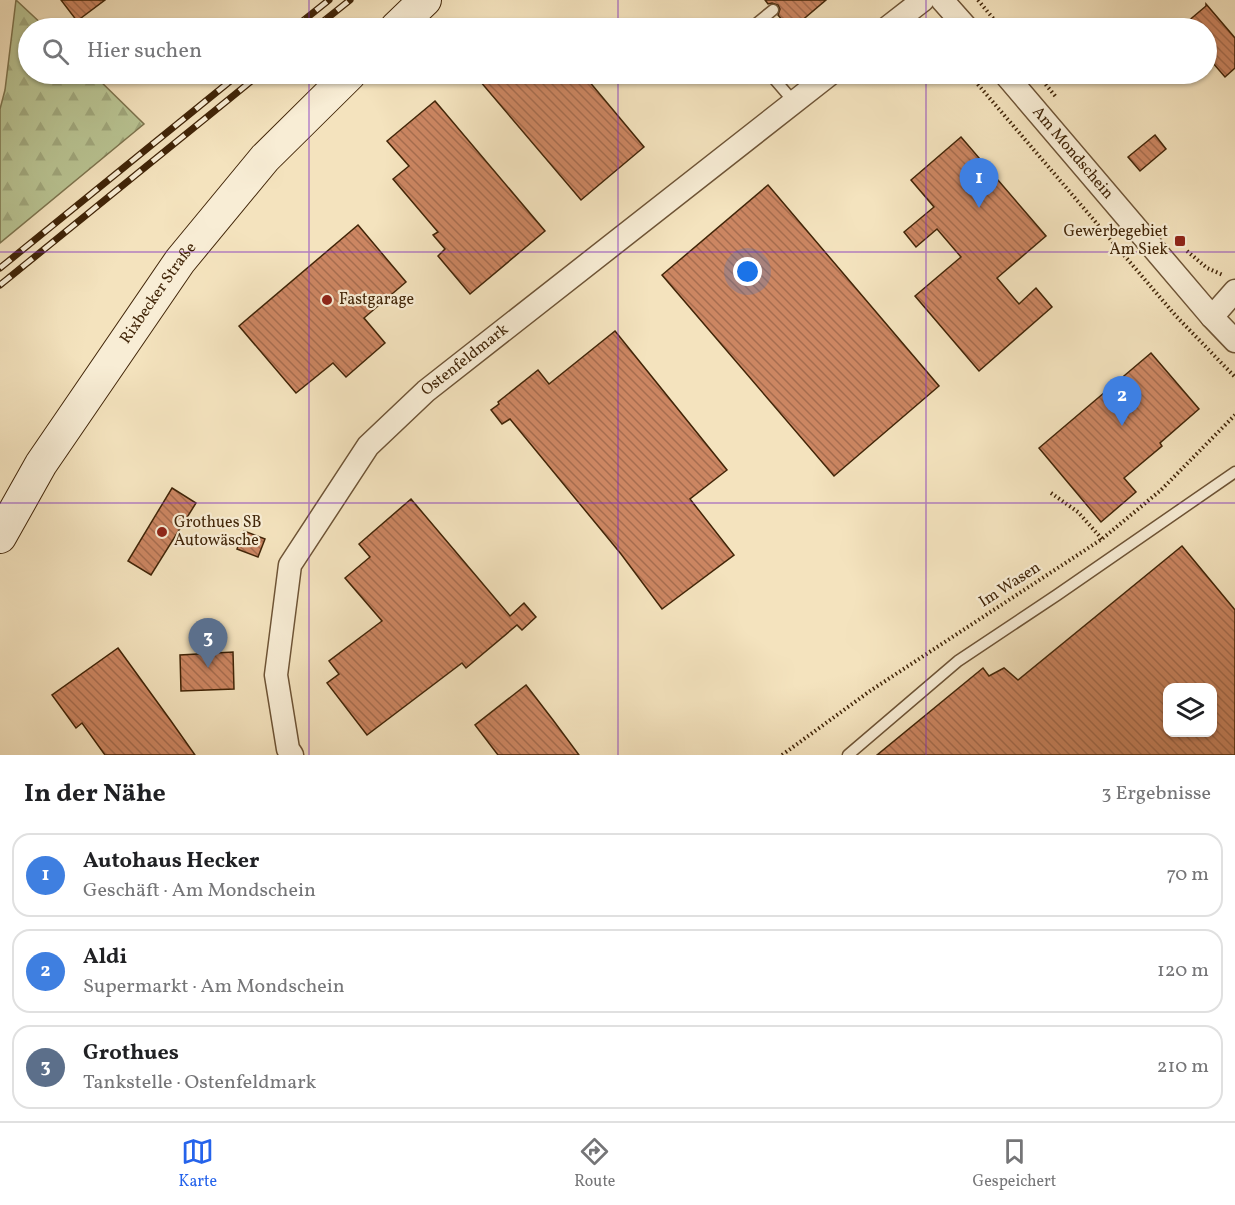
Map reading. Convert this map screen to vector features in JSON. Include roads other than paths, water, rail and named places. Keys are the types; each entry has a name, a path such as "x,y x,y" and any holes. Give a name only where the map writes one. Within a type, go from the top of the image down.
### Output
{"main road":[{"path":"406,18 425,0"},
{"name":"Rixbecker Straße","path":"0,537 40,464 180,261 265,158 340,84"}],"street":[{"path":"900,18 923,0"},
{"path":"942,0 958,18"},
{"name":"Ostenfeldmark","path":"292,755 288,749 276,675 290,565 368,446 426,391 817,84"},
{"name":"Am Mondschein","path":"1014,84 1235,341"},
{"path":"1212,317 1232,286"}],"lane":[{"path":"764,18 774,10"},
{"path":"779,84 794,102"},
{"path":"848,755 958,661 1235,472"}],"railway":[{"path":"306,18 329,0"},
{"path":"328,18 350,0"},
{"path":"0,268 227,84"},
{"path":"0,285 248,84"}],"place":[{"name":"Autohaus Hecker","path":"979,208"},
{"name":"Gewerbegebiet Am Siek","path":"1180,241"},
{"name":"Fastgarage","path":"327,300"},
{"name":"Aldi","path":"1122,426"},
{"name":"Grothues SB Autowäsche","path":"162,532"},
{"name":"Grothues","path":"208,668"}]}
